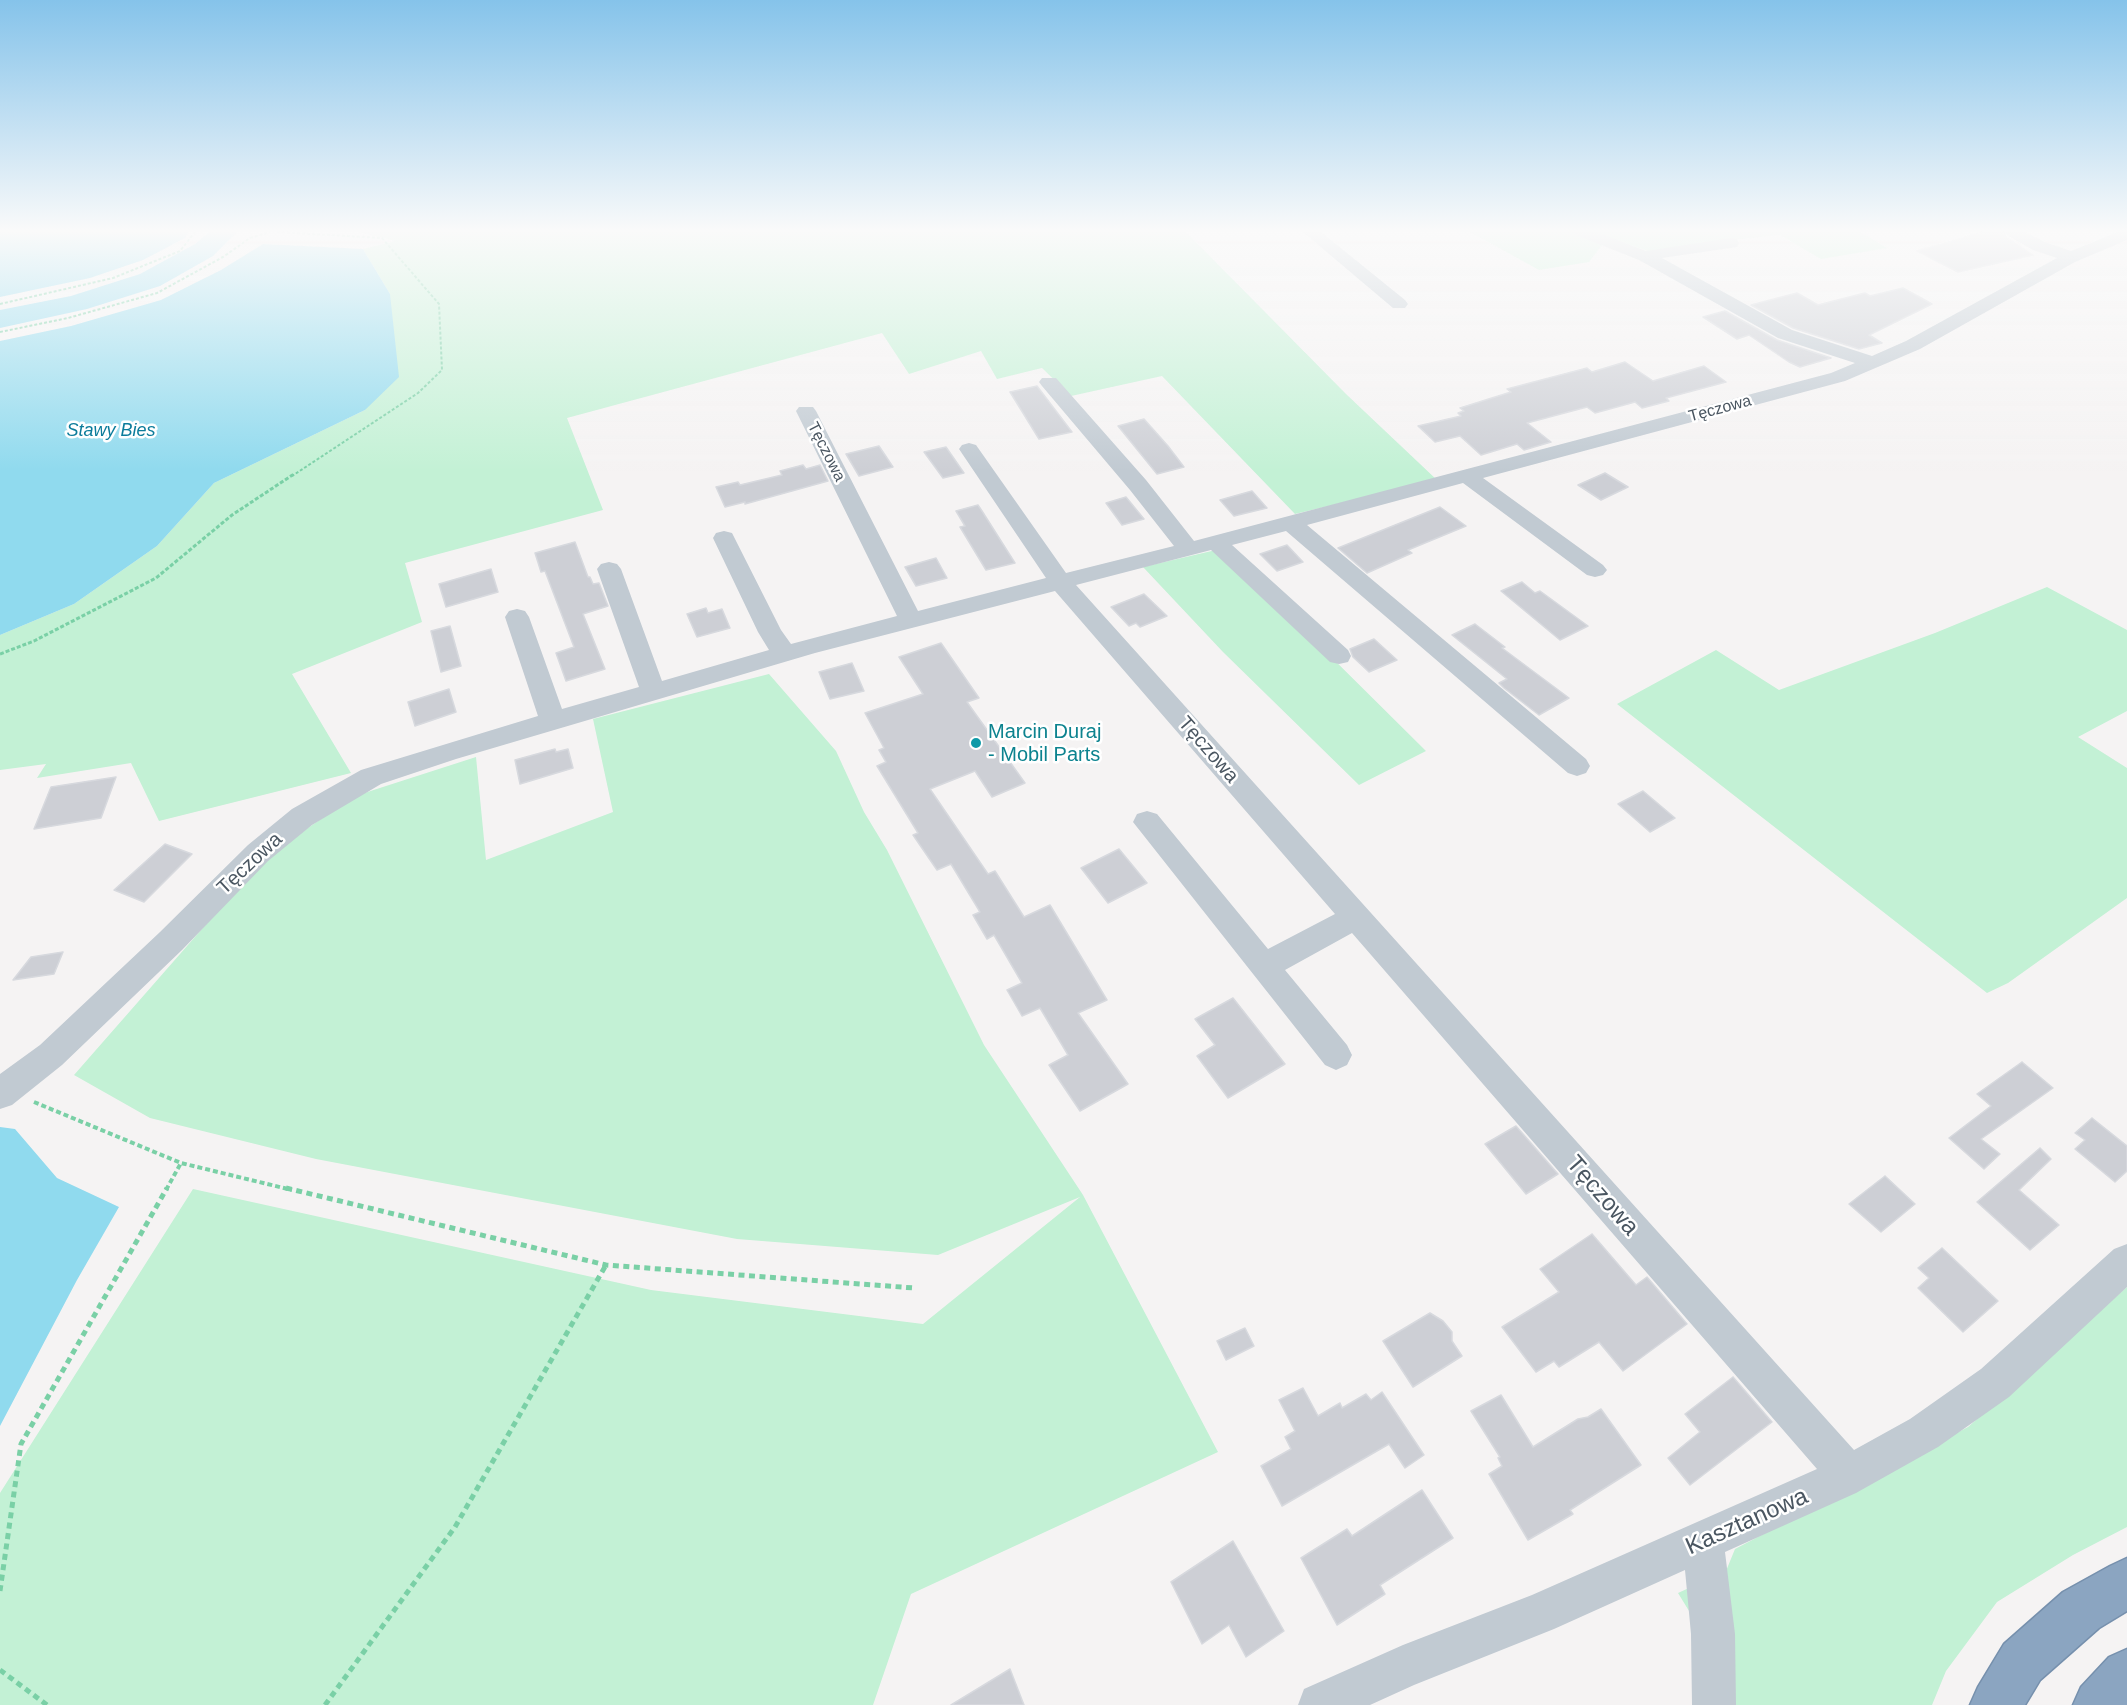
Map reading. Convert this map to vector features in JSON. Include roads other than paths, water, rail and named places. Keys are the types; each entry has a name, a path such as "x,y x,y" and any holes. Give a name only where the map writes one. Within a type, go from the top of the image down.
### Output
{"highway":[{"path":"1996,1705 2022,1662 2081,1610 2127,1583"},
{"path":"2099,1705 2127,1676"}],"street":[{"path":"1745,312 1785,334 1872,362"},
{"name":"Tęczowa","path":"3,1092 51,1054 171,941 258,853 302,817 371,777 449,751 785,654 1290,524 1838,377 1913,345 1973,312"},
{"path":"1049,382 1138,485 1189,550"},
{"name":"Tęczowa","path":"806,411 911,621"},
{"name":"Tęczowa","path":"969,449 1061,582 1849,1475"},
{"path":"1468,477 1595,570"},
{"path":"1290,524 1577,765"},
{"path":"724,538 770,632 785,654"},
{"path":"1217,543 1339,656"},
{"path":"609,569 652,692"},
{"path":"517,617 553,721"},
{"path":"1147,822 1336,1055"},
{"path":"1264,966 1356,917"},
{"name":"Kasztanowa","path":"1320,1705 1403,1667 1539,1614 1849,1475 1924,1433 1995,1383 2127,1262"},
{"path":"1703,1541 1713,1635 1714,1705"}],"water":[{"name":"Stawy Bies","path":"121,312 392,312 399,377 365,410 214,483 157,546 74,604 0,635 0,341 71,326"},
{"path":"0,1127 15,1129 57,1178 119,1207 77,1280 0,1426"}],"waterway":[{"path":"0,319 36,312"}],"place":[{"name":"Marcin Duraj - Mobil Parts","path":"976,743"}]}
